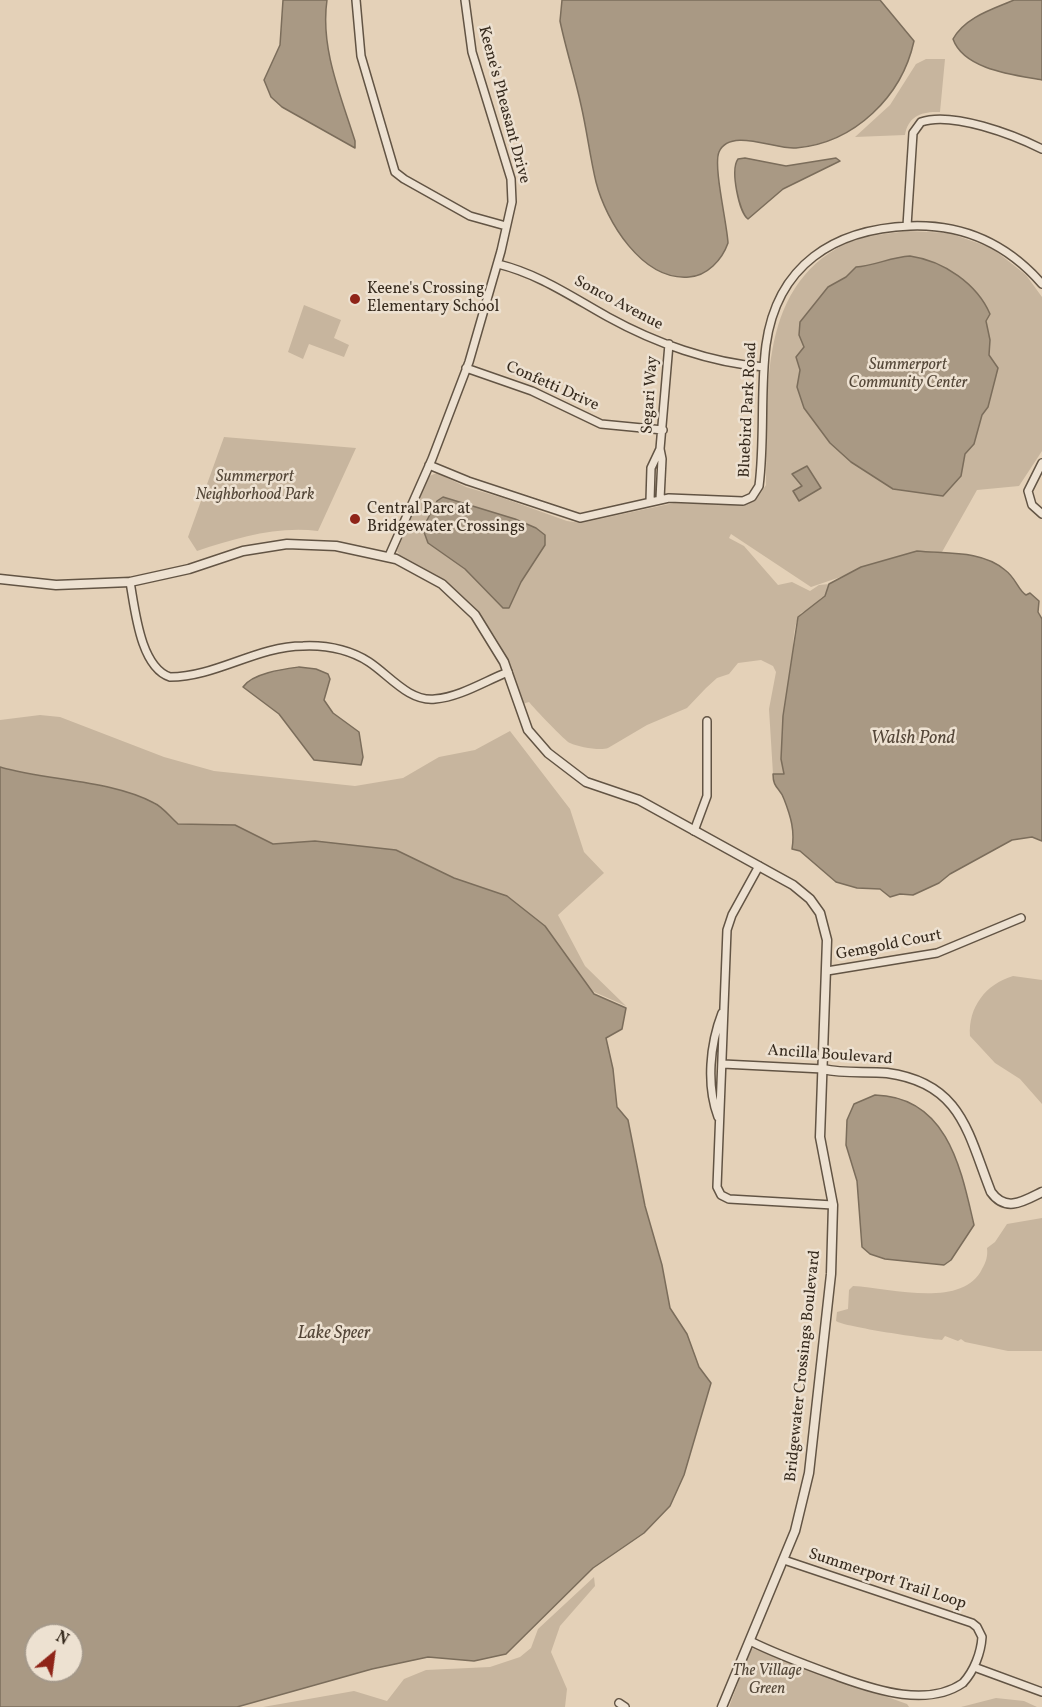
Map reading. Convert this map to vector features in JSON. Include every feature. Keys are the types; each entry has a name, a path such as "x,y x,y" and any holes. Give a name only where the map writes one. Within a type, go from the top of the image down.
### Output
{"street":[{"path":"356,0 361,56 395,172 470,216 506,226"},
{"name":"Keene's Pheasant Drive","path":"389,556 429,465 466,368 498,264 512,202 512,186 472,52 465,0"},
{"path":"907,226 913,133 921,122 943,120 988,128 1042,149"},
{"name":"Bluebird Park Road","path":"429,465 575,517 590,517 660,499 689,497 738,501 754,494 759,481 764,367 767,337 775,310 789,284 807,262 823,249 852,235 907,226 945,227 976,236 1013,256 1042,284"},
{"name":"Sonco Avenue","path":"498,264 540,278 630,328 669,344 734,364 764,367"},
{"name":"Segari Way","path":"650,501 651,468 660,449 663,430 669,344"},
{"name":"Confetti Drive","path":"466,368 525,388 601,423 663,430"},
{"name":"Segari Way","path":"660,449 662,459 660,499"},
{"path":"1042,463 1028,491 1032,505 1042,514"},
{"name":"Bridgewater Crossings Boulevard","path":"0,579 56,585 130,582 189,569 243,551 279,545 327,545 389,556 434,579 463,603 491,638 508,672 524,724 548,753 586,782 633,798 799,889 815,905 827,933 820,1143 833,1205 830,1292 809,1473 801,1512 784,1560 722,1707"},
{"path":"130,582 143,644 159,671 170,677 219,666 270,650 302,645 352,654 372,664 410,693 429,699 451,695 508,672"},
{"path":"694,831 707,796 707,721"},
{"path":"759,866 728,925 717,1183 721,1195 733,1200 833,1205"},
{"name":"Gemgold Court","path":"827,971 937,953 1021,918"},
{"path":"719,1119 713,1098 712,1064 715,1038 723,1010"},
{"name":"Ancilla Boulevard","path":"723,1064 889,1074 924,1085 947,1101 962,1119 974,1139 991,1192 997,1199 1004,1203 1015,1204 1042,1192"},
{"name":"Summerport Trail Loop","path":"750,1641 798,1662 911,1701 932,1700 950,1693 966,1680 974,1667 982,1637 972,1623 784,1560"},
{"path":"974,1667 1042,1692"}],"green space":[{"path":"926,59 945,59 940,112 927,112 917,116 909,123 905,135 855,137 890,105 916,64"},
{"name":"Summerport Community Center","path":"908,231 949,233 992,248 1026,275 1042,297 1042,451 1019,486 977,490 942,552 917,551 811,587 731,534 729,538 744,546 778,585 792,582 810,591 819,585 829,584 825,596 815,606 801,613 796,625 783,734 784,774 773,774 769,709 776,672 773,666 761,660 738,663 729,674 717,678 687,708 647,725 608,748 589,748 570,743 529,702 522,704 515,677 505,654 479,615 444,584 400,556 397,551 429,476 437,473 466,487 567,521 581,523 674,503 745,505 756,500 766,485 768,383 772,350 781,318 795,289 816,264 845,244 868,237"},
{"path":"304,305 341,320 334,338 349,345 344,357 309,344 303,359 288,352"},
{"name":"Summerport Neighborhood Park","path":"224,437 356,448 318,531 272,532 197,551 188,537"},
{"path":"40,715 60,717 164,757 214,771 355,786 403,778 439,757 475,750 510,731 570,809 584,852 604,873 558,915 585,966 626,1006 585,988 507,896 454,878 315,841 273,844 235,825 178,824 156,803 0,767 0,720"},
{"path":"1013,976 1042,980 1042,1104 1020,1079 995,1063 970,1036 972,1016 981,998 995,985"},
{"path":"1042,1218 1042,1351 1008,1351 965,1342 961,1339 958,1341 945,1336 942,1340 870,1329 836,1321 837,1312 848,1309 849,1290 853,1286 924,1293 959,1289 972,1281 982,1269 987,1248 995,1242 1007,1224"},
{"path":"594,1577 595,1586 560,1626 551,1652 567,1689 565,1707 263,1707 354,1691 387,1701 404,1679 426,1670 490,1667 520,1657 531,1648 538,1629"},
{"name":"The Village Green","path":"751,1648 907,1704 909,1707 729,1707"},
{"path":"996,1698 1024,1701 1037,1707 961,1707"}],"water":[{"path":"283,0 327,0 326,36 329,54 355,141 355,148 282,107 271,97 264,80 280,45"},
{"path":"562,0 880,0 914,41 899,80 887,98 873,113 838,137 796,148 743,140 725,145 719,152 718,169 728,243 718,261 702,274 689,277 672,276 656,269 629,246 617,230 601,197 560,21"},
{"path":"1014,0 1042,0 1042,80 1005,73 979,64 968,58 953,39 958,31 972,19"},
{"path":"745,158 786,166 836,158 840,161 783,189 748,219 742,208 735,181 738,159"},
{"path":"910,256 947,269 977,293 990,314 986,321 990,340 989,355 998,368 988,407 982,415 974,444 965,454 961,476 943,496 893,489 851,462 830,443 804,408 797,387 800,370 796,357 804,347 799,335 800,322 828,287 846,277 856,267"},
{"path":"807,466 821,488 799,501 793,491 802,486 792,474"},
{"path":"443,497 515,519 536,528 545,535 545,545 521,582 509,608 503,608 465,569 428,543 424,532 425,524 437,501"},
{"name":"Walsh Pond","path":"917,551 963,554 985,559 1005,570 1023,593 1026,595 1030,593 1039,601 1038,612 1042,619 1042,841 1032,837 1012,840 950,874 939,883 913,895 900,894 890,897 880,889 857,888 836,882 800,851 792,849 793,830 790,818 782,795 774,783 773,774 784,774 781,759 783,716 798,617 825,596 829,584 861,567"},
{"path":"299,667 316,669 328,674 330,679 324,700 333,713 359,732 363,757 361,765 314,760 279,714 243,687 253,678 261,675"},
{"name":"Lake Speer","path":"0,767 99,785 137,795 157,805 178,824 235,825 273,844 315,841 396,850 454,878 507,896 545,926 594,994 626,1008 622,1029 606,1038 613,1069 617,1107 628,1120 645,1206 662,1265 670,1308 687,1334 699,1367 711,1383 684,1475 670,1506 644,1533 593,1568 506,1654 474,1661 428,1657 372,1669 237,1707 0,1707"},
{"path":"875,1095 900,1099 919,1108 935,1122 956,1160 974,1225 951,1260 944,1265 885,1259 870,1254 862,1247 857,1181 846,1145 847,1120 854,1104"}],"place":[{"name":"Keene's Crossing Elementary School","path":"355,299"},
{"name":"Central Parc at Bridgewater Crossings","path":"355,519"}]}
